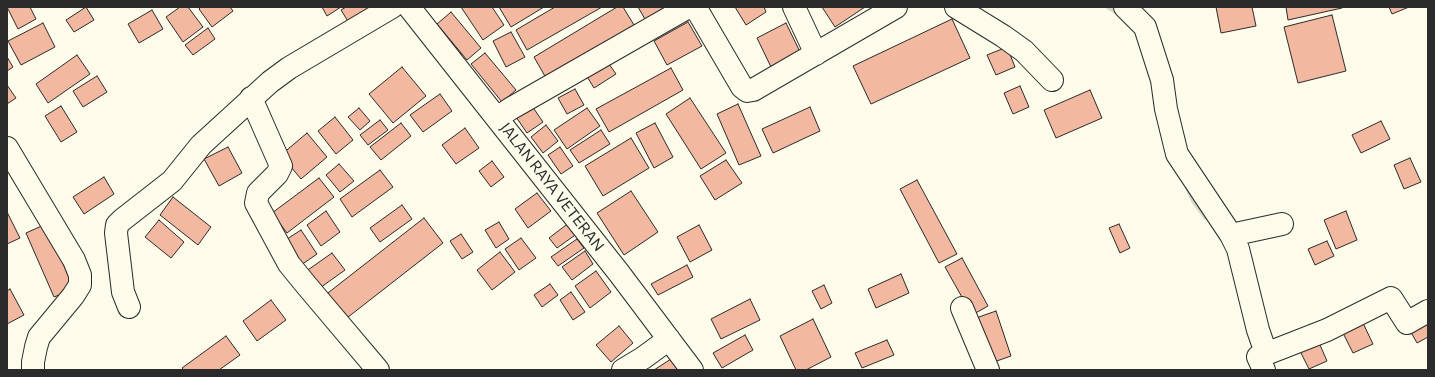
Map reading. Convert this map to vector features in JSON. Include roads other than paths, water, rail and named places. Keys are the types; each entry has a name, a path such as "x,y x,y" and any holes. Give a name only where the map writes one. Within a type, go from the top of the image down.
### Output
{"street":[{"path":"129,307 123,292 116,233 117,225 172,181 201,145 270,82 289,68 405,7"},
{"name":"JALAN RAYA VETERAN","path":"405,7 497,118 610,260 692,370"},
{"path":"497,118 510,109 676,14 691,7 698,10 742,88 747,91 753,90 896,7"},
{"path":"794,7 816,54"},
{"path":"956,7 1024,51 1052,80"},
{"path":"1125,7 1145,27 1162,80 1166,109 1177,154 1232,235 1238,249 1258,330 1263,358 1327,330 1392,298 1406,323 1428,312"},
{"path":"252,98 281,166 277,174 258,193 256,203 289,264 378,370"},
{"path":"7,148 74,260 80,275 80,284 39,337 33,362 33,370"},
{"path":"1232,235 1275,226"},
{"path":"962,308 988,370"},
{"path":"623,370 643,358 669,339"}],"waterway":[{"path":"1109,7 1121,14"},
{"path":"1188,188 1194,201 1206,217"}]}
